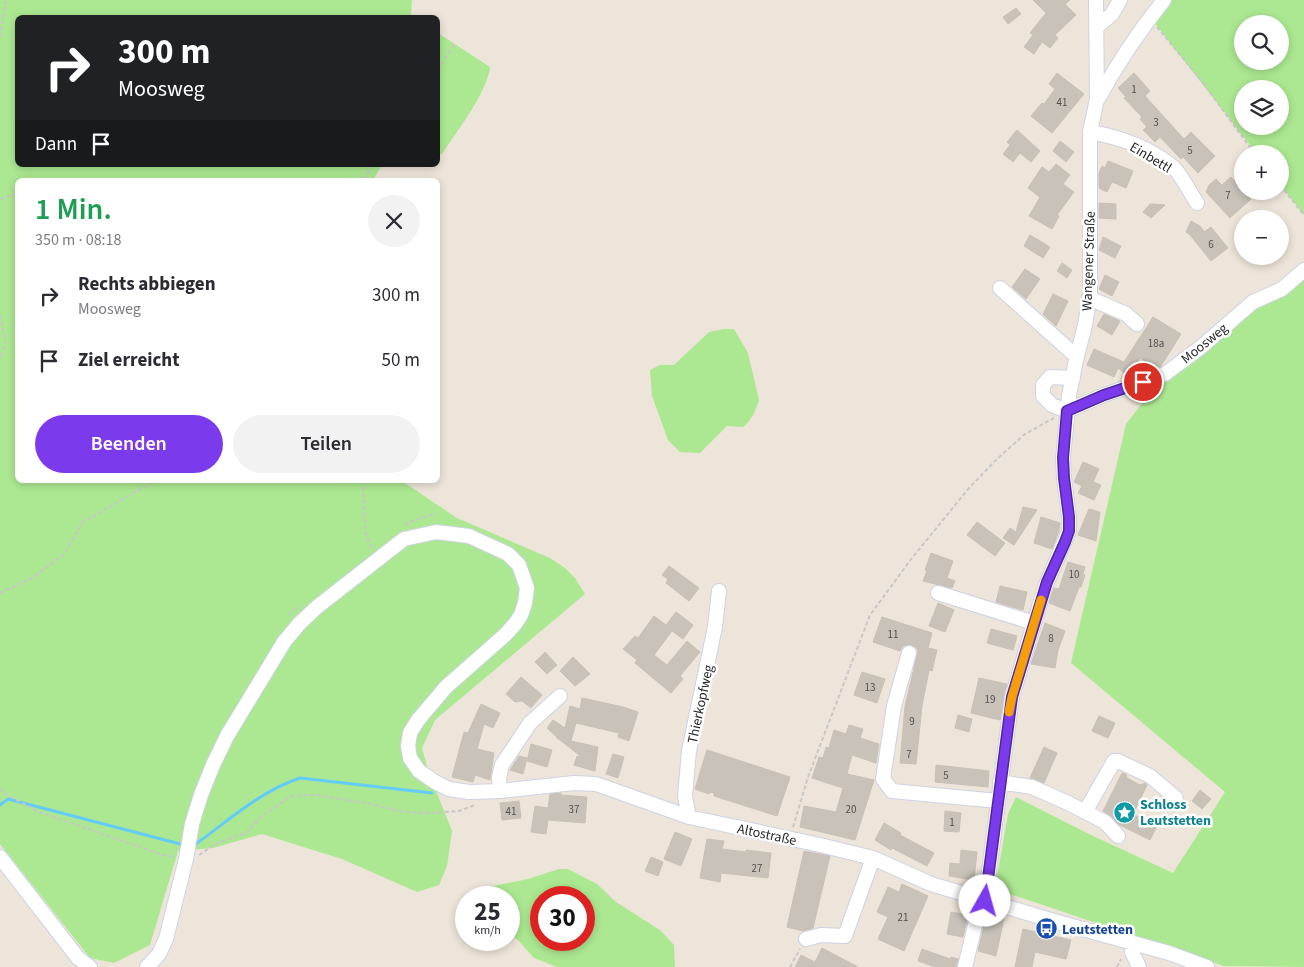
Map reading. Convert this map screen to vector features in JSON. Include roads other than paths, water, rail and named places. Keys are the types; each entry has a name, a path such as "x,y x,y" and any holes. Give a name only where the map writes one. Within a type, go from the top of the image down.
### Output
{"street":[{"name":"Wangener Straße","path":"965,967 983,900 1012,697 1047,582 1069,531 1063,458 1067,411 1089,298 1090,132 1097,99 1096,0"},
{"path":"1097,27 1112,14 1120,0"},
{"name":"Wangener Straße","path":"1097,99 1110,76 1150,17 1164,0"},
{"name":"Einbettl","path":"1090,132 1112,136 1145,150 1174,168 1197,203"},
{"name":"Moosweg","path":"1067,411 1104,395 1165,374 1201,347 1253,302 1282,289 1304,270"},
{"path":"1000,288 1077,357"},
{"path":"1089,298 1126,314 1137,324"},
{"path":"1067,411 1052,405 1043,396 1042,385 1050,377 1073,378"},
{"name":"Altostraße","path":"147,967 159,954 166,938 186,859 192,824 213,765 227,736 284,642 317,607 404,539 436,532 469,536 508,554 519,565 527,588 526,603 515,624 446,687 418,720 410,733 408,746 410,758 419,771 434,782 449,788 469,792 500,791 574,783 596,784 689,817 873,858 931,884 1169,953 1207,967"},
{"name":"Thierkopfweg","path":"689,817 685,796 689,751 712,646 719,591"},
{"path":"938,593 1034,623"},
{"path":"909,653 894,706 883,779 892,791 998,801"},
{"path":"500,791 499,777 502,765 530,723 560,696"},
{"path":"1085,812 1114,761 1118,761 1150,776 1176,798"},
{"path":"1000,782 1032,787 1105,822 1118,836"},
{"path":"0,857 78,958 90,967"},
{"path":"806,939 821,935 845,936 873,858"},
{"path":"1133,943 1132,952 1139,967"}],"waterway":[{"path":"193,846 258,799 300,778 432,793"},
{"path":"0,805 8,799 184,845"}],"place":[{"name":"Schloss Leutstetten","path":"1124,812"},
{"name":"Leutstetten","path":"1046,929"}]}
